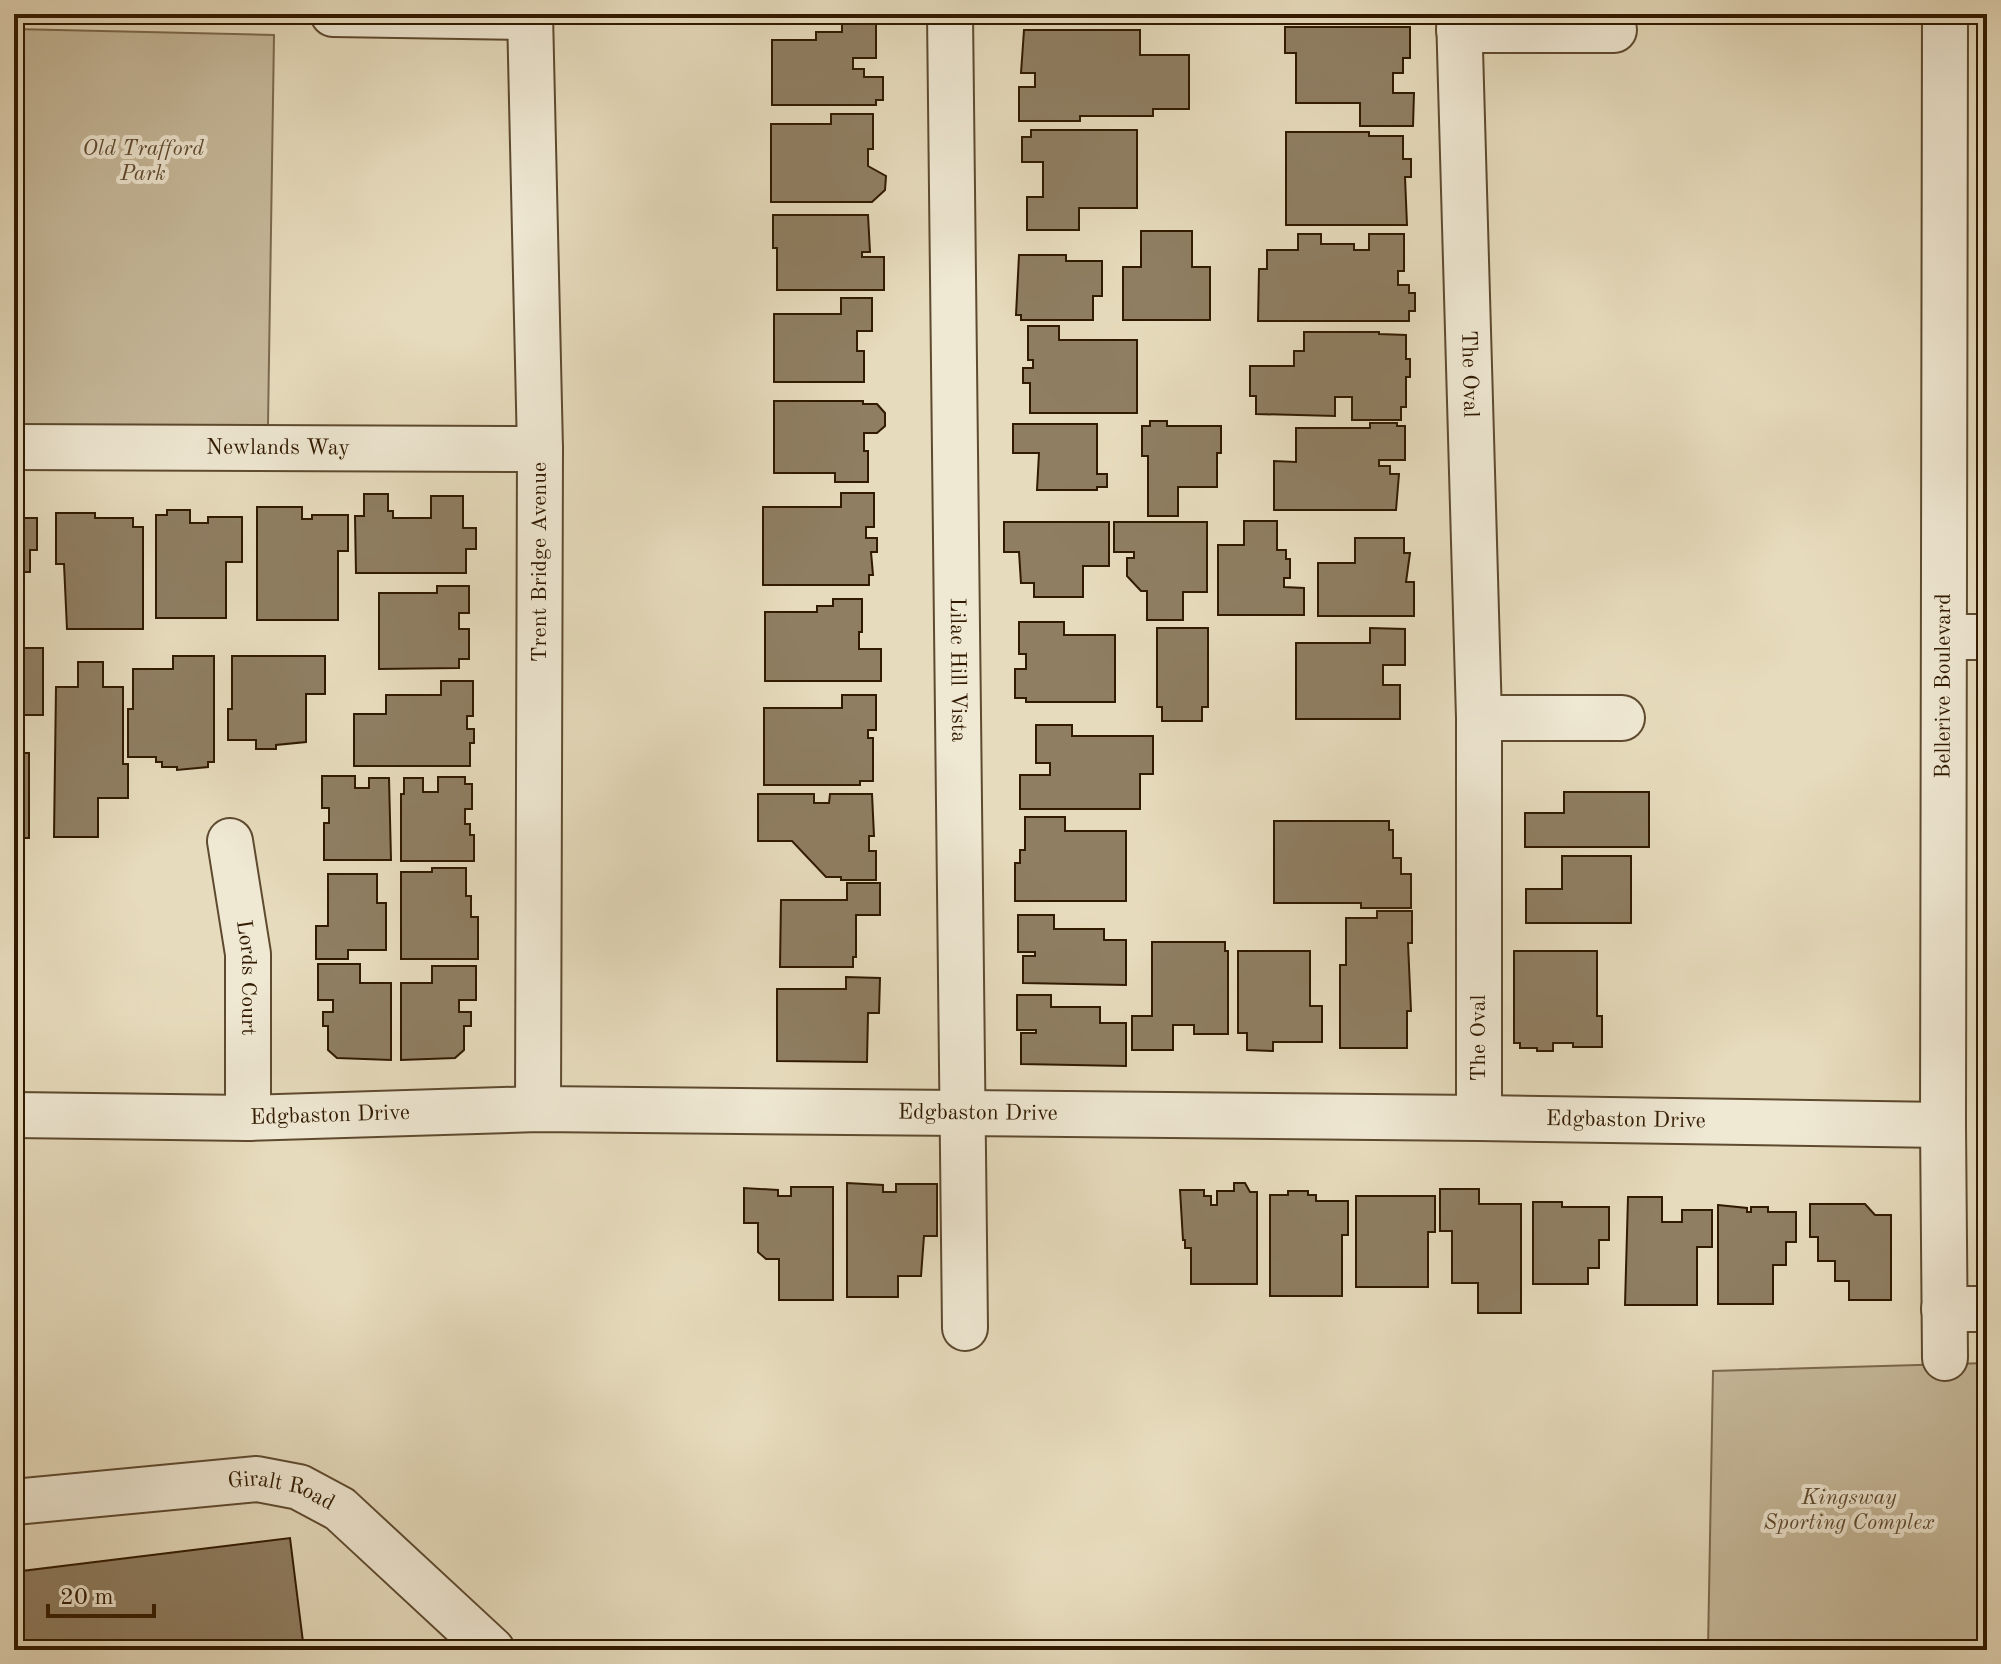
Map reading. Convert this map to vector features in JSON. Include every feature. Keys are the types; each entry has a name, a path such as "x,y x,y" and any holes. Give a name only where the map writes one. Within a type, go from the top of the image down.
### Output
{"street":[{"path":"333,14 530,16"},
{"name":"Lilac Hill Vista","path":"950,14 965,1328"},
{"name":"Bellerive Boulevard","path":"1945,14 1967,637 1943,1125 1945,1358"},
{"name":"Trent Bridge Avenue","path":"530,16 540,449 538,1109"},
{"name":"The Oval","path":"1479,1118 1479,718 1459,22 1614,30"},
{"name":"Newlands Way","path":"14,447 540,449"},
{"path":"1479,718 1622,718"},
{"name":"Lords Court","path":"230,841 248,954 248,1118"},
{"name":"Edgbaston Drive","path":"14,1115 248,1118 538,1109 1943,1125"},
{"path":"1944,1309 1987,1309"},
{"name":"Giralt Road","path":"14,1502 257,1479 299,1487 340,1509 492,1650"}],"green space":[{"path":"1983,14 1987,14 1987,959"},
{"name":"Old Trafford Park","path":"14,29 274,35 268,425 14,426"},
{"name":"Kingsway Sporting Complex","path":"1987,1363 1987,1650 1708,1650 1713,1371"}],"building":[{"path":"764,14 873,14 873,18 764,18"},
{"path":"1024,14 1125,14 1125,16 1026,16"},
{"path":"1271,14 1402,14 1402,19 1294,15 1294,19 1270,19"},
{"path":"842,24 876,24 876,58 853,58 853,69 864,69 864,77 883,77 883,100 876,100 876,105 772,105 772,40 816,40 816,32 842,32"},
{"path":"1285,27 1410,27 1410,58 1403,58 1403,73 1393,73 1393,93 1414,93 1413,126 1360,126 1360,103 1296,103 1296,53 1285,53"},
{"path":"1024,30 1140,30 1140,55 1189,55 1189,109 1153,109 1153,116 1080,116 1080,121 1019,121 1019,87 1035,87 1035,73 1021,73"},
{"path":"831,114 873,114 873,149 868,149 868,166 886,176 885,190 872,202 771,202 771,124 831,124"},
{"path":"1031,130 1137,130 1137,208 1079,208 1079,230 1027,230 1027,197 1043,197 1043,162 1022,162 1022,137 1031,137"},
{"path":"1286,132 1369,132 1369,136 1403,136 1403,159 1411,159 1411,177 1405,177 1407,225 1286,225"},
{"path":"773,215 868,215 870,252 862,252 862,257 884,257 884,290 777,290"},
{"path":"1141,231 1192,231 1192,267 1210,267 1210,320 1123,320 1123,267 1141,267"},
{"path":"1298,234 1321,234 1321,244 1354,244 1354,250 1369,250 1369,234 1404,234 1404,271 1398,271 1398,285 1409,285 1409,293 1415,293 1415,311 1409,311 1409,321 1258,321 1259,269 1267,269 1267,250 1298,250"},
{"path":"1019,255 1066,255 1066,261 1102,261 1102,296 1093,296 1093,320 1021,320 1021,315 1016,315"},
{"path":"841,298 872,298 872,331 857,331 857,351 864,351 864,382 774,382 774,314 841,314"},
{"path":"1028,326 1059,326 1059,340 1137,340 1137,413 1030,413 1030,383 1023,383 1023,368 1033,368 1033,360 1028,360"},
{"path":"1304,332 1406,335 1410,377 1406,377 1406,407 1401,407 1401,420 1352,420 1352,397 1335,397 1335,416 1256,414 1256,396 1250,396 1250,366 1294,366 1294,351 1304,351"},
{"path":"774,401 863,401 863,404 877,404 885,413 885,426 877,433 864,433 864,451 868,451 868,482 835,482 835,473 774,473"},
{"path":"1150,421 1167,421 1167,426 1221,426 1217,487 1178,487 1178,516 1148,516 1148,456 1142,456 1142,426 1150,426"},
{"path":"1370,423 1405,426 1405,460 1379,460 1379,466 1390,466 1390,474 1399,474 1396,510 1274,510 1274,461 1296,462 1296,428 1370,428"},
{"path":"1013,424 1097,424 1097,474 1107,474 1107,487 1097,487 1097,490 1037,490 1039,453 1013,453"},
{"path":"841,493 874,493 874,527 866,527 866,538 877,538 877,552 871,552 873,575 869,575 869,585 763,585 763,507 841,507"},
{"path":"364,494 388,494 388,511 393,511 393,518 431,518 431,496 463,496 463,528 476,528 476,549 466,549 466,573 356,573 355,516 364,516"},
{"path":"257,507 302,507 302,519 312,519 312,515 348,515 348,551 338,551 338,620 257,620"},
{"path":"167,510 190,510 190,523 208,523 208,517 242,517 242,562 226,562 226,618 156,618 156,515 167,515"},
{"path":"56,513 95,513 95,518 133,518 133,527 143,527 143,629 67,629 64,564 56,564"},
{"path":"14,518 37,518 37,550 30,550 30,572 21,572 21,613 14,613"},
{"path":"1244,521 1277,521 1277,550 1286,550 1286,559 1290,559 1290,578 1284,578 1284,587 1304,588 1304,615 1218,615 1218,545 1244,545"},
{"path":"1004,522 1109,522 1109,566 1083,566 1083,597 1034,597 1034,583 1021,583 1019,552 1004,552"},
{"path":"1114,522 1207,522 1207,592 1183,592 1183,620 1147,620 1147,591 1141,591 1127,576 1127,558 1134,558 1134,552 1114,552"},
{"path":"1355,538 1404,538 1404,553 1410,553 1406,582 1414,582 1414,616 1318,616 1318,563 1355,563"},
{"path":"437,586 469,586 469,613 459,613 459,629 469,629 469,659 459,659 459,668 379,669 379,593 437,593"},
{"path":"833,599 862,599 859,649 881,649 881,681 765,681 765,612 817,612 817,606 833,606"},
{"path":"1019,622 1064,622 1064,635 1115,635 1115,702 1026,702 1026,698 1015,698 1015,669 1026,669 1026,654 1019,654"},
{"path":"1157,628 1208,628 1208,707 1202,707 1202,721 1162,721 1162,707 1157,707"},
{"path":"1370,628 1405,629 1405,665 1383,665 1383,685 1400,685 1400,719 1296,719 1296,643 1370,643"},
{"path":"14,648 43,648 43,715 20,715 20,742 14,742"},
{"path":"173,656 214,656 214,762 208,762 208,767 177,770 177,767 162,767 162,762 156,762 156,757 128,757 128,709 133,709 133,669 173,669"},
{"path":"232,656 325,656 325,694 306,694 306,742 276,745 276,749 256,749 256,740 228,740 228,709 232,709"},
{"path":"78,662 103,662 103,687 123,687 123,764 128,764 128,798 98,798 98,837 54,837 56,687 78,687"},
{"path":"441,681 473,681 473,716 467,716 467,729 474,729 474,743 470,743 470,766 354,766 354,714 386,714 386,695 441,695"},
{"path":"842,695 876,695 876,730 868,730 868,738 873,738 873,781 860,781 860,785 764,785 764,708 842,708"},
{"path":"1036,725 1072,725 1072,736 1153,736 1153,774 1140,774 1140,809 1020,809 1020,775 1050,775 1050,763 1036,763"},
{"path":"14,753 29,753 29,838 14,838"},
{"path":"322,776 355,776 355,788 369,788 369,778 389,778 391,860 324,860 324,823 329,823 329,808 322,808"},
{"path":"438,777 465,777 465,784 472,784 472,809 465,809 465,824 470,824 470,835 474,835 474,861 401,861 401,794 404,794 404,778 423,778 423,792 438,792"},
{"path":"1564,792 1649,792 1649,847 1525,847 1525,813 1564,813"},
{"path":"758,794 814,794 814,803 829,803 830,794 872,794 874,836 869,836 869,851 876,851 876,880 826,877 792,841 758,841"},
{"path":"1025,817 1065,817 1065,831 1126,831 1126,901 1015,901 1015,863 1020,863 1020,850 1025,850"},
{"path":"1274,821 1389,821 1389,830 1393,830 1393,858 1401,858 1401,874 1411,874 1411,908 1361,908 1361,903 1274,903"},
{"path":"1562,856 1631,856 1631,923 1526,923 1526,889 1562,889"},
{"path":"432,868 466,868 466,896 471,896 471,917 478,917 478,959 401,959 401,872 432,872"},
{"path":"328,874 377,874 377,903 386,903 386,950 348,950 348,959 316,959 316,926 328,926"},
{"path":"847,883 880,883 880,915 856,915 856,957 853,957 853,967 780,967 781,900 847,900"},
{"path":"1377,911 1412,911 1412,943 1408,943 1411,1011 1407,1011 1407,1048 1340,1048 1340,965 1346,965 1346,918 1377,918"},
{"path":"1018,915 1054,915 1054,929 1104,929 1104,940 1126,940 1126,985 1023,983 1023,956 1035,956 1035,952 1018,952"},
{"path":"1152,942 1225,942 1225,951 1228,951 1228,1034 1194,1034 1194,1025 1173,1025 1173,1050 1132,1050 1132,1016 1152,1016"},
{"path":"1238,951 1310,951 1310,1006 1322,1006 1322,1042 1273,1042 1273,1051 1247,1050 1247,1033 1238,1033"},
{"path":"1514,951 1597,951 1597,1016 1602,1016 1602,1047 1553,1043 1553,1051 1537,1051 1537,1048 1520,1048 1520,1043 1514,1043"},
{"path":"318,964 360,964 360,983 391,983 391,1060 337,1058 328,1050 328,1026 323,1026 323,1012 333,1012 333,1000 318,1000"},
{"path":"432,966 476,966 476,1000 459,1000 459,1012 471,1012 471,1026 464,1026 464,1050 455,1058 401,1060 401,983 432,983"},
{"path":"846,977 880,978 879,1013 868,1013 867,1062 777,1061 777,989 846,989"},
{"path":"1017,995 1051,995 1051,1007 1100,1007 1100,1023 1126,1023 1126,1066 1021,1064 1021,1033 1036,1033 1036,1030 1017,1030"},
{"path":"847,1183 883,1185 883,1192 896,1192 896,1184 937,1184 937,1236 924,1236 921,1276 898,1276 898,1297 847,1297"},
{"path":"1234,1183 1245,1183 1250,1192 1257,1192 1257,1284 1191,1284 1191,1248 1185,1248 1183,1240 1180,1190 1204,1190 1204,1196 1211,1196 1211,1205 1217,1205 1217,1191 1234,1191"},
{"path":"791,1187 833,1187 833,1300 779,1300 779,1259 766,1259 758,1252 758,1223 744,1223 744,1188 778,1190 778,1196 791,1196"},
{"path":"1440,1189 1479,1189 1479,1204 1521,1204 1521,1313 1478,1313 1478,1283 1452,1283 1452,1231 1440,1231"},
{"path":"1288,1191 1308,1191 1308,1195 1316,1195 1316,1201 1348,1201 1348,1235 1342,1235 1342,1296 1270,1296 1270,1195 1288,1195"},
{"path":"1356,1196 1435,1196 1435,1232 1428,1232 1428,1287 1356,1287"},
{"path":"1628,1197 1662,1197 1662,1222 1682,1222 1682,1210 1712,1210 1712,1247 1697,1247 1697,1305 1625,1305"},
{"path":"1533,1202 1562,1202 1562,1207 1609,1207 1609,1240 1599,1240 1599,1268 1588,1268 1588,1284 1533,1284"},
{"path":"1810,1204 1865,1204 1875,1215 1891,1215 1891,1300 1849,1300 1849,1281 1835,1281 1835,1261 1818,1261 1818,1237 1810,1237"},
{"path":"1718,1205 1747,1208 1747,1212 1751,1212 1751,1207 1768,1207 1768,1212 1796,1212 1796,1242 1786,1242 1786,1265 1773,1265 1773,1304 1718,1304"},
{"path":"290,1538 304,1650 14,1650 14,1572"}]}
